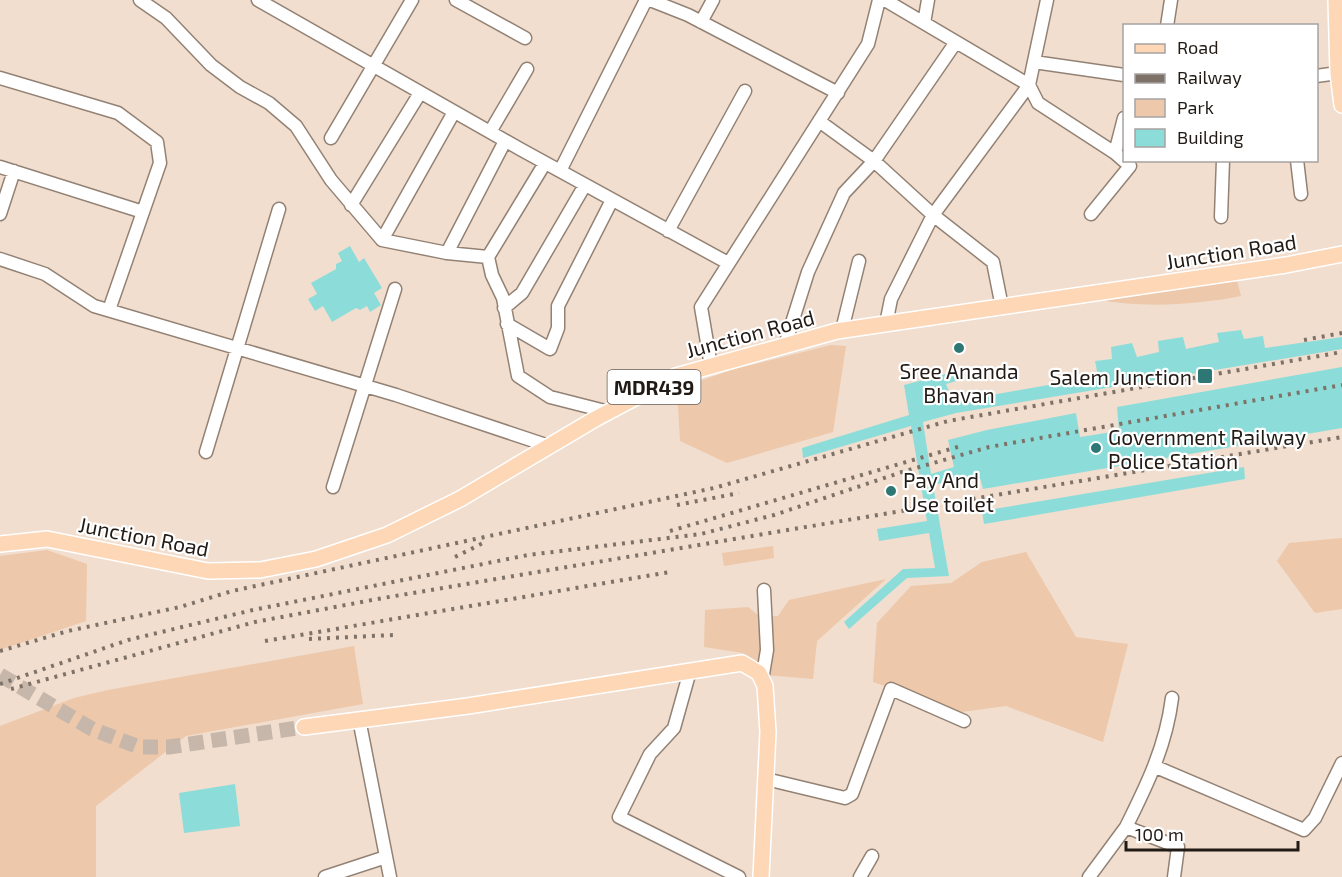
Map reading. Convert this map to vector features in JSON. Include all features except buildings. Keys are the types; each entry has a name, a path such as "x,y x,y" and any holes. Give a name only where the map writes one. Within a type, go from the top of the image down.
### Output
{"main road":[{"path":"1336,0 1341,97"},
{"name":"Junction Road","path":"0,544 47,539 208,572 260,570 316,559 387,535 460,500 609,411 676,375 842,330 1341,254"},
{"path":"304,727 468,706 742,663 759,674 762,680 768,732 761,877"}],"street":[{"path":"140,0 166,18 211,65 240,87 269,103 296,126 313,156 382,240 447,253 488,257"},
{"path":"258,0 544,163 728,263"},
{"path":"331,138 375,66 411,0"},
{"path":"456,0 525,38"},
{"path":"560,171 648,0 701,22 837,93"},
{"path":"701,22 713,0"},
{"path":"711,366 701,307 868,44 879,0"},
{"path":"885,0 1029,85 1038,103 1123,160"},
{"path":"924,23 928,0"},
{"path":"886,324 891,299 933,215 1029,85 1047,0"},
{"path":"1167,24 1172,0"},
{"path":"785,345 808,272 844,193 874,161 956,42"},
{"path":"1034,62 1123,75"},
{"path":"490,132 528,69"},
{"path":"1318,76 1338,73"},
{"path":"0,78 118,113 157,142 160,163 109,310"},
{"path":"668,231 745,92"},
{"path":"351,205 420,93"},
{"path":"382,240 454,112"},
{"path":"819,121 874,161 933,215 993,262 1002,307"},
{"path":"1114,153 1123,124"},
{"path":"447,253 505,141"},
{"path":"1091,214 1130,166 1125,162"},
{"path":"1221,217 1223,162"},
{"path":"1297,162 1301,194"},
{"path":"544,163 488,257 504,308 518,376 550,397 609,411"},
{"path":"0,166 143,212"},
{"path":"0,214 14,171"},
{"path":"504,308 522,292 585,185"},
{"path":"507,324 550,349 558,328 558,306 612,200"},
{"path":"206,452 279,209"},
{"path":"0,259 45,274 94,306 365,386 549,446"},
{"path":"842,330 859,261"},
{"path":"333,487 395,289"},
{"path":"762,680 767,650 764,590"},
{"path":"690,671 674,728 650,754 620,817 739,877"},
{"path":"766,779 845,798 852,794 891,689 964,721"},
{"path":"1089,877 1126,827 1156,767 1169,722 1172,698"},
{"path":"359,719 390,877"},
{"path":"1156,767 1304,830 1316,818 1342,763"},
{"path":"1126,827 1178,847 1178,876"},
{"path":"860,877 873,856"},
{"path":"325,877 386,857"}],"green space":[{"path":"1236,277 1241,296 1224,299 1152,305 1099,300"},
{"path":"831,345 846,346 833,432 727,463 680,441 677,389 731,370"},
{"path":"1342,538 1342,609 1315,613 1277,561 1289,543"},
{"path":"773,546 774,558 724,566 722,553"},
{"path":"47,550 87,564 86,621 0,650 0,556"},
{"path":"1026,552 1076,637 1128,644 1103,742 1006,706 962,712 873,682 877,623 911,586 951,583 982,562"},
{"path":"886,579 817,641 813,679 766,675 743,653 704,647 705,610 748,607 759,616 778,616 789,600"},
{"path":"354,646 363,704 186,736 96,806 96,877 0,877 0,726 74,698 108,690"}],"tunnel":[{"path":"0,675 92,729 139,747 169,747 304,727"}],"railway":[{"path":"1304,340 1342,333"},
{"path":"0,651 68,631 180,607 232,591 714,488 948,421 1342,352"},
{"path":"0,684 128,640 253,610 528,555 701,534 774,515 902,472 989,447 1342,385"},
{"path":"11,689 255,622 383,598 1342,437"},
{"path":"670,531 961,446"},
{"path":"677,505 739,493"},
{"path":"455,557 487,541"},
{"path":"265,641 670,572"},
{"path":"309,639 393,635"}],"place":[{"name":"Sree Ananda Bhavan","path":"959,348"},
{"name":"Salem Junction","path":"1205,376"},
{"name":"Government Railway Police Station","path":"1096,448"},
{"name":"Pay And Use toilet","path":"891,491"}]}
